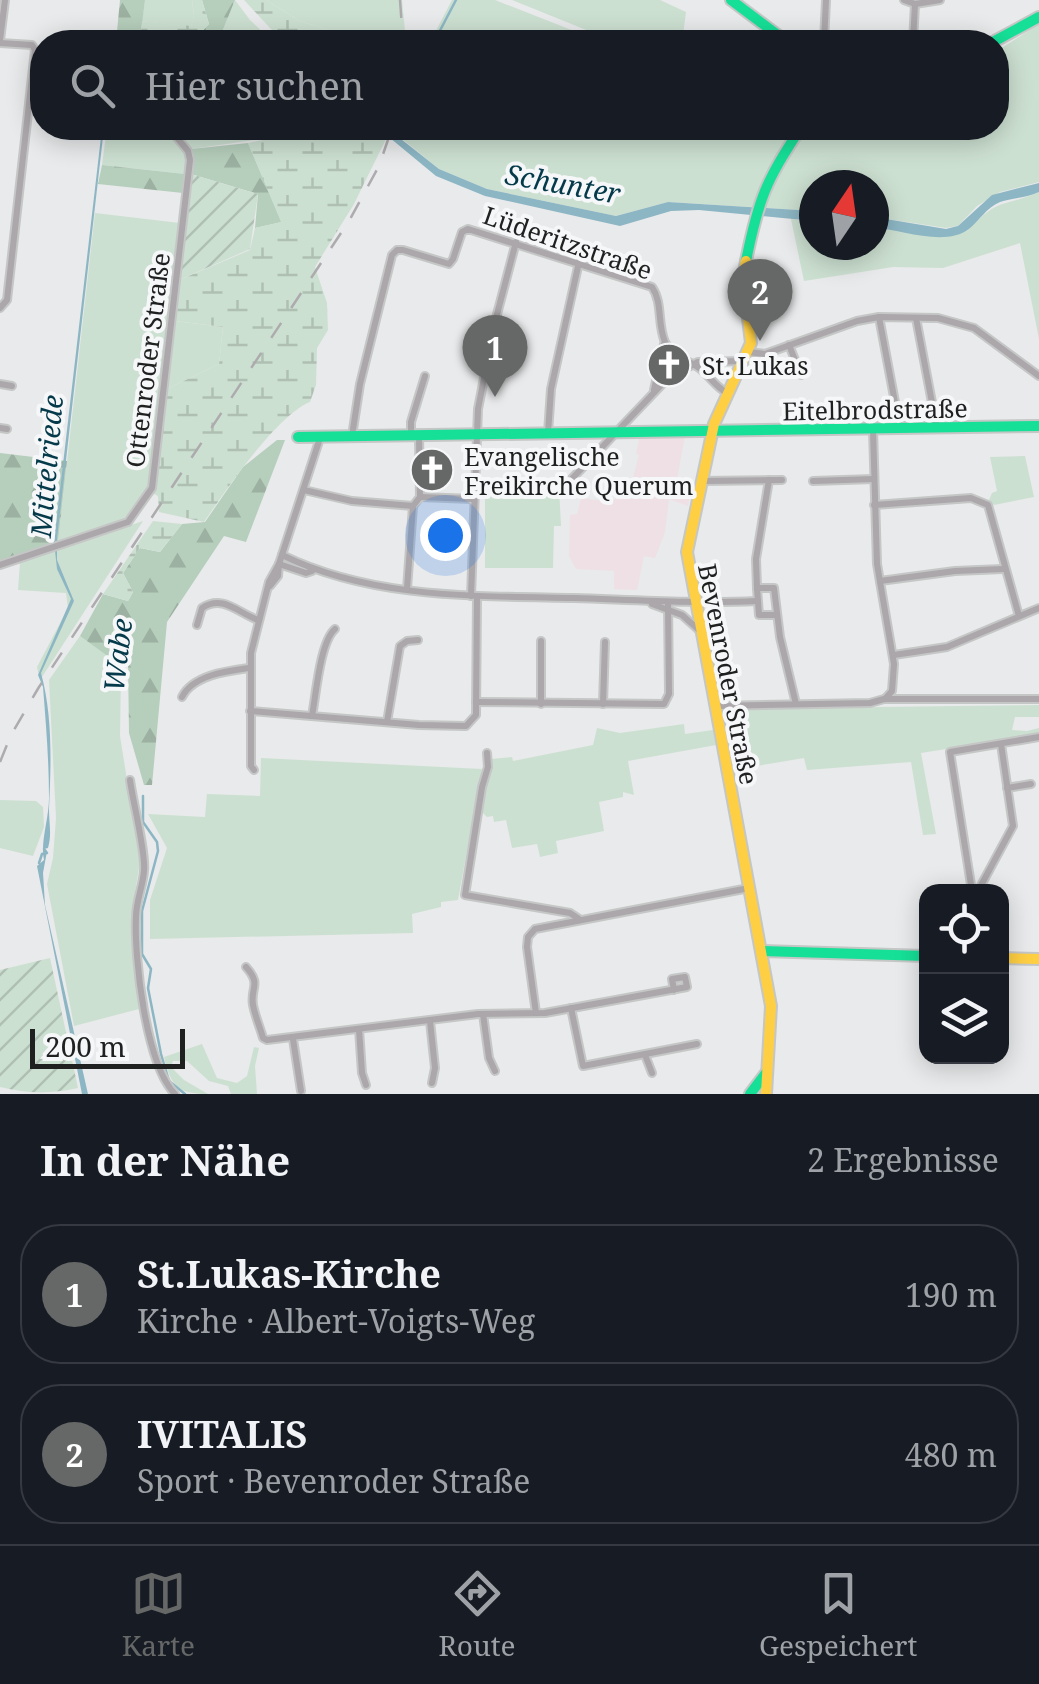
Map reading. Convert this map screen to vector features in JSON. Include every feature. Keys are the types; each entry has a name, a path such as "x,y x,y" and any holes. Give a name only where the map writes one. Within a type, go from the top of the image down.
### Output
{"main road":[{"path":"731,0 771,30"},
{"path":"1009,33 1039,17"},
{"name":"Bevenroder Straße","path":"766,1093 771,1006 687,552 712,431 746,357 752,333 743,277 754,218 793,140"},
{"name":"Eitelbrodstraße","path":"298,437 1039,426"},
{"path":"762,951 919,956"},
{"path":"1009,958 1039,959"},
{"path":"750,1094 768,1070"},
{"path":"750,1094 760,1089 766,1093"}],"street":[{"path":"5,0 0,42 30,45"},
{"path":"825,30 826,0"},
{"path":"904,0 915,4 940,0"},
{"path":"914,30 915,4"},
{"path":"0,308 6,300 30,93"},
{"name":"Ottenroder Straße","path":"0,565 128,522 152,488 190,160 179,140"},
{"name":"Lüderitzstraße","path":"352,436 360,384 392,255 397,250 448,264 454,259 465,230 516,242 648,285 657,294 665,341"},
{"path":"250,711 457,727 473,722 476,434 489,347 516,242"},
{"path":"548,433 551,389 578,262"},
{"path":"879,317 900,428"},
{"path":"665,341 684,363 692,364 760,354 858,321 916,318 967,324 1039,376"},
{"path":"916,318 938,428"},
{"path":"654,392 665,341"},
{"path":"789,345 801,375"},
{"path":"563,488 669,377 692,364"},
{"path":"692,364 727,393"},
{"path":"407,590 413,506 420,497 411,422 425,376"},
{"path":"0,384 12,386"},
{"path":"873,430 880,581 894,655 893,685 884,699"},
{"path":"254,770 249,668 258,620 321,437"},
{"path":"813,481 874,479"},
{"path":"769,480 756,559 756,588 759,615 776,614"},
{"path":"701,481 782,480"},
{"path":"304,490 352,501 413,506"},
{"path":"420,497 473,499"},
{"path":"874,505 981,500 992,512 1003,568 1019,616"},
{"path":"282,555 314,570 407,590 474,596 642,600 668,606 757,601"},
{"path":"279,564 306,572 314,570"},
{"path":"880,581 1003,568"},
{"path":"756,588 774,588 796,704"},
{"path":"198,625 202,608 214,602 227,604 258,620"},
{"path":"668,606 700,630"},
{"path":"476,702 660,705 667,700 668,606"},
{"path":"894,655 947,647 1039,608"},
{"path":"312,716 329,634 335,630"},
{"path":"388,722 400,646 418,640"},
{"path":"541,640 541,704"},
{"path":"603,704 605,642"},
{"path":"182,697 198,681 249,668"},
{"path":"714,706 884,699 1039,699"},
{"path":"971,884 950,752 1039,738"},
{"path":"982,884 1013,826 1001,744"},
{"path":"487,754 465,895 570,913 580,920"},
{"path":"130,780 144,866 136,918 143,1000 157,1066 165,1084 175,1094"},
{"path":"1007,788 1032,784"},
{"path":"536,1013 528,937 535,929 750,888"},
{"path":"246,967 254,977 256,991 252,1002 263,1038 293,1039 483,1014 536,1013 674,990"},
{"path":"571,1008 583,1066 697,1044"},
{"path":"483,1014 489,1058 495,1071"},
{"path":"430,1021 435,1068 432,1083"},
{"path":"359,1029 366,1085"},
{"path":"293,1039 301,1092"},
{"path":"645,1055 652,1074"}],"shaded area":[{"path":"640,435 685,435 677,479 693,484 688,506 669,499 665,532 655,558 644,556 637,590 614,589 614,571 576,569 569,556 570,515 577,514 581,498 605,501 628,496"}],"green space":[{"path":"120,0 145,0 141,30 117,30"},
{"path":"145,0 192,0 191,27 142,21"},
{"path":"192,0 202,0 209,24 203,30 141,30 142,21 191,26"},
{"path":"202,0 235,0 223,30 203,30 209,24"},
{"path":"235,0 260,30 223,30"},
{"path":"244,0 266,0 300,21 328,30 272,30"},
{"path":"266,0 402,0 405,30 328,30 300,21"},
{"path":"452,0 495,0 571,30 436,30"},
{"path":"512,0 660,0 686,12 684,30 586,30"},
{"path":"1039,24 1039,182 1000,192 977,206 958,226 946,228 889,219 889,170 799,170 799,210 668,202 616,216 487,189 439,169 404,140 1009,140 1009,43"},
{"path":"105,140 176,140 185,153 185,174 102,165"},
{"path":"183,140 255,140 191,149"},
{"path":"386,140 354,204 315,267 327,303 328,330 317,348 316,385 310,402 268,437 204,522 159,512 158,496 154,494 167,389 219,364 223,327 175,321 179,280 250,250 255,228 281,222 248,143"},
{"path":"248,143 282,222 255,228 258,194 191,174 191,149"},
{"path":"102,165 185,174 183,193 98,184"},
{"path":"191,174 258,194 250,249 179,280"},
{"path":"1039,192 1039,339 1020,243 943,268 893,267 804,281 800,260 889,260 889,229 967,231 994,208"},
{"path":"95,213 180,223 149,488 122,521 58,542"},
{"path":"791,219 799,220 799,257"},
{"path":"175,321 223,327 219,364 167,389"},
{"path":"277,440 285,440 246,542 224,536 167,622 152,785 144,785 129,733 128,662 132,631 114,626 109,657 80,636 103,594 128,601 133,592 123,573 140,548 160,552 182,524 205,522 243,467"},
{"path":"0,453 67,461 58,542 0,561"},
{"path":"1025,456 1034,497 994,505 989,500 997,491 990,457"},
{"path":"485,487 559,488 561,526 554,526 553,568 485,568"},
{"path":"143,521 40,680 37,667 68,608 66,593 18,590 20,562"},
{"path":"153,521 182,524 160,552 140,548 123,573 133,592 128,601 103,594"},
{"path":"114,626 127,630 121,673 120,736 140,862 132,911 139,1009 74,1026 47,884 56,818 49,680 80,636 109,656"},
{"path":"1039,705 1039,717 1015,717 1012,730 1039,728 1039,734 921,753 936,834 923,835 911,762 807,770 804,758 733,770 723,715 728,709"},
{"path":"684,724 685,734 713,730 716,745 628,761 634,795 623,792 623,797 599,802 604,831 556,841 558,853 540,857 537,844 512,848 506,820 494,822 493,816 487,817 481,811 491,759 512,757 513,761 593,745 597,728 620,733"},
{"path":"261,758 482,769 458,900 441,902 441,907 412,914 413,933 150,939 150,900 167,848 148,814 205,817 207,794 260,796"},
{"path":"0,800 36,801 43,807 44,827 33,856 0,848"},
{"path":"50,958 78,1088 39,1092 0,1087 0,970"},
{"path":"202,1044 217,1078 237,1083 247,1076 254,1047 259,1048 255,1066 257,1094 231,1094 228,1086 209,1081 187,1061 173,1061 171,1067 208,1094 177,1086 164,1057"}],"water":[{"path":"103,140 57,539 57,560 74,601 41,673 48,706 50,741 50,838 48,848 44,849 47,851 43,873 45,905 88,1094 82,1094 37,866 44,860 43,846 49,798 43,687 38,675 71,599 57,569 54,542"},
{"path":"392,140 402,140 439,169 487,189 616,216 668,202 799,210 799,220 671,211 620,226 485,196 436,176"},
{"path":"1039,183 1039,192 995,205 959,234 936,237 889,230 889,220 946,229 958,226 992,195"}],"waterway":[{"path":"440,30 456,0"},
{"name":"Wabe","path":"143,796 143,822 157,842 158,851 142,911 142,954 151,969 148,988 169,1081 185,1094"},
{"name":"Mittelriede","path":"39,863 42,854 47,853 44,849"}],"railway":[{"path":"400,0 402,30"},
{"path":"0,762 39,687 349,221 379,166 388,140"}],"traffic: fast":[{"path":"731,0 771,30"},
{"path":"1009,33 1039,17"},
{"path":"746,261 765,191 793,140"},
{"path":"298,437 1039,426"},
{"path":"762,951 919,956"},
{"path":"750,1094 766,1073"}],"traffic: slow":[{"path":"746,261 743,277 751,343 714,424 687,552 771,1006 766,1094"},
{"path":"1009,958 1039,959"}],"place":[{"name":"IVITALIS","path":"760,341"},
{"name":"St. Lukas","path":"669,365"},
{"name":"St.Lukas-Kirche","path":"495,397"},
{"name":"Evangelische Freikirche Querum","path":"432,470"}],"water label":[{"name":"Schunter","path":"563,183"}]}
